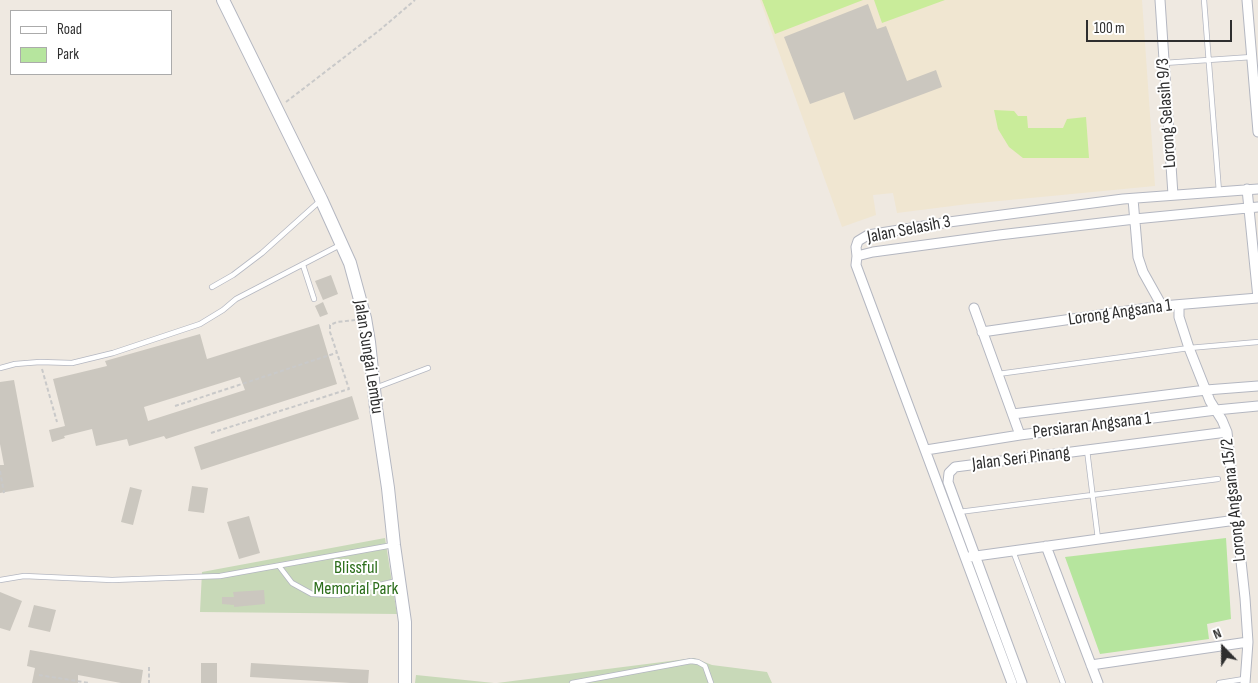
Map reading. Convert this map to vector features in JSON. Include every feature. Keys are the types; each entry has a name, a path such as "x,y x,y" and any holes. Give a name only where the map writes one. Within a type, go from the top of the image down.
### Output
{"main road":[{"name":"Jalan Sungai Lembu","path":"223,0 322,199 350,263 365,318 405,622 405,683"}],"street":[{"name":"Lorong Selasih 9/3","path":"1160,0 1173,196"},
{"path":"1247,0 1258,132"},
{"name":"Jalan Selasih 3","path":"1253,207 999,234 856,256 858,241 868,235 949,222 1133,199 1258,188"},
{"path":"1247,189 1253,207 1258,298"},
{"path":"1133,199 1138,257 1143,272 1162,306"},
{"name":"Jalan Seri Pinang","path":"856,256 856,265 926,450 1022,683"},
{"name":"Lorong Angsana 1","path":"982,332 1162,306 1258,298"},
{"name":"Lorong Angsana 15/2","path":"1179,305 1179,317 1189,348 1210,401 1227,432 1245,598 1248,642 1245,681"},
{"path":"974,308 1020,435"},
{"path":"1013,414 1206,390 1258,386"},
{"name":"Persiaran Angsana 1","path":"926,450 1020,435 1258,406"},
{"name":"Jalan Seri Pinang","path":"1012,683 970,556 959,512 948,482 949,473 955,467 1227,432"},
{"path":"970,556 1236,520"},
{"path":"1046,546 1096,682"},
{"path":"1091,665 1248,642"}],"lane":[{"path":"1204,0 1219,192"},
{"path":"1164,63 1252,57"},
{"path":"212,287 233,275 262,253 322,199"},
{"path":"0,368 15,364 40,362 72,363 113,353 200,324 223,310 236,299 341,244"},
{"path":"303,265 314,299"},
{"path":"998,374 1189,348 1258,342"},
{"path":"374,389 428,368"},
{"path":"1087,450 1098,539"},
{"path":"959,512 1218,479"},
{"path":"0,580 24,576 112,580 220,576 394,544"},
{"path":"1013,550 1063,683"},
{"path":"278,566 292,583 312,594 338,595 399,581"},
{"path":"572,683 691,661 698,662 704,666 711,683"},
{"path":"1219,683 1245,681"}],"path":[{"path":"276,109 381,29 415,0"},
{"path":"211,433 348,389 330,332 330,325 337,322 365,318"},
{"path":"175,406 336,353"},
{"path":"40,362 57,422"},
{"path":"0,471 4,493"},
{"path":"148,667 149,683"},
{"path":"39,675 89,683"}],"shaded area":[{"path":"760,0 1142,0 1155,186 968,204 897,213 893,193 873,195 876,215 842,227"}],"green space":[{"path":"762,0 863,0 775,34"},
{"path":"874,0 945,0 882,23"},
{"path":"994,110 1014,111 1018,116 1027,116 1028,128 1063,128 1067,119 1086,117 1089,158 1023,158 1009,147 998,129"},
{"name":"Blissful Memorial Park","path":"385,538 397,614 200,612 202,572"},
{"path":"1226,538 1231,619 1207,624 1209,639 1100,654 1065,557"},
{"path":"694,658 712,665 767,672 772,683 497,683"},
{"path":"416,675 494,683 415,683"}],"building":[{"path":"868,4 877,29 886,26 907,81 936,70 942,87 854,120 844,92 810,104 784,37"},
{"path":"331,275 338,294 323,300 315,281"},
{"path":"323,302 328,314 320,317 315,306"},
{"path":"319,324 337,384 166,439 164,436 129,446 127,439 96,446 92,429 64,436 65,438 52,442 49,430 65,426 53,379 107,366 105,361 200,334 207,359","holes":["240,377 245,390 148,421 144,407"]},
{"path":"14,380 34,487 0,493 0,465 4,465 0,444 0,382"},
{"path":"352,396 359,419 201,470 194,447"},
{"path":"192,486 208,488 204,513 188,511"},
{"path":"130,487 142,490 133,525 121,522"},
{"path":"249,516 260,553 239,559 227,522"},
{"path":"264,590 265,604 234,607 234,605 222,604 222,597 234,597 233,592"},
{"path":"0,592 22,601 10,631 0,628"},
{"path":"34,605 56,610 50,632 28,627"},
{"path":"30,650 143,670 141,683 121,683 78,675 78,683 32,683 35,668 27,666"},
{"path":"201,663 217,663 217,683 201,683"},
{"path":"251,663 369,670 368,683 250,677"}]}
